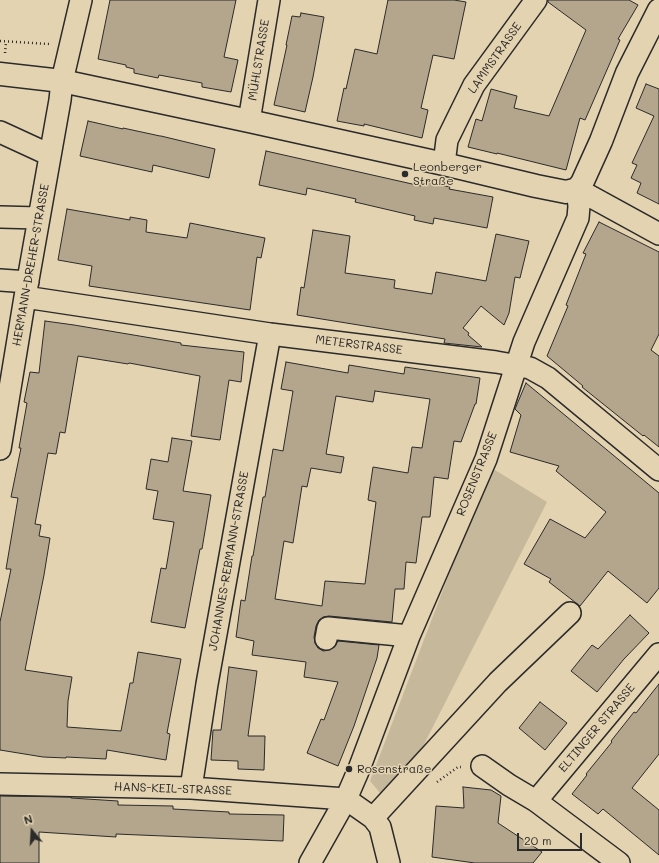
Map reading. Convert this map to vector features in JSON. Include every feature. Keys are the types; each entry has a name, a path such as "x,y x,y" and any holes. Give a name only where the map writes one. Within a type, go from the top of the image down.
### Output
{"main road":[{"path":"0,74 62,81 566,192 577,189 582,183 601,141 627,73 659,10"}],"street":[{"name":"HERMANN-DREHER-STRASSE","path":"0,449 62,81 81,0"},
{"name":"MÜHLSTRASSE","path":"249,121 269,0"},
{"name":"LAMMSTRASSE","path":"444,164 447,140 474,85 536,0"},
{"path":"0,132 50,155"},
{"path":"577,189 659,234"},
{"name":"ROSENSTRASSE","path":"310,863 346,799 359,769 409,636 486,459 524,342 578,218 579,206 577,189"},
{"path":"0,217 39,218"},
{"name":"METERSTRASSE","path":"0,280 27,290 270,334 496,362 530,368 548,378 659,470"},
{"name":"JOHANNES-REBMANN-STRASSE","path":"191,788 207,684 270,334"},
{"path":"373,818 498,682 570,613"},
{"path":"326,639 328,628 409,636"},
{"name":"ELTINGER STRASSE","path":"536,801 659,654"},
{"path":"482,766 536,801 619,863"},
{"name":"HANS-KEIL-STRASSE","path":"0,784 191,788 346,799"},
{"path":"346,799 373,818 380,827 389,863"}],"path":[{"path":"0,41 70,45"}],"shaded area":[{"path":"490,467 547,502 414,764 381,794 370,781"}],"building":[{"path":"110,0 236,0 224,57 238,60 231,92 202,87 202,83 159,75 158,78 134,73 134,69 126,67 126,65 98,59"},
{"path":"388,0 454,0 466,2 454,59 433,55 421,108 428,110 422,138 364,124 364,126 337,121 344,88 346,89 355,49 377,54"},
{"path":"548,0 629,0 638,5 618,39 620,40 585,120 580,118 566,170 468,147 476,119 482,121 491,89 517,96 514,108 549,116 586,30 548,2"},
{"path":"301,13 324,17 305,112 274,105 292,16 300,17"},
{"path":"646,84 659,89 659,204 637,193 641,183 631,178 637,165 632,163 654,116 636,108"},
{"path":"88,121 215,149 209,178 153,165 152,172 80,156"},
{"path":"266,151 421,186 422,181 450,187 449,189 493,197 487,228 434,218 433,224 414,220 415,216 355,202 356,199 307,188 306,195 259,185"},
{"path":"67,209 130,220 130,217 147,220 146,232 187,238 190,223 265,238 261,258 257,257 250,310 89,286 92,266 58,260"},
{"path":"599,222 659,252 659,334 651,350 659,356 659,447 582,387 583,386 547,356 568,306 566,305 586,254 583,253"},
{"path":"313,230 350,236 345,273 395,280 394,288 432,294 436,272 486,281 496,234 529,241 520,278 515,277 509,313 504,325 481,306 463,328 469,333 468,335 482,347 444,343 445,339 297,315 301,287 304,288"},
{"path":"45,321 181,343 181,345 244,352 241,382 229,380 220,440 191,436 200,376 129,363 78,356 65,433 60,432 56,454 48,453 35,524 41,525 39,536 50,538 25,670 72,677 68,701 67,727 121,731 130,683 133,683 138,652 181,659 167,733 170,734 166,760 107,750 106,759 43,757 0,750 0,622 11,569 6,569 18,498 11,497 21,448 19,448 27,403 24,402 30,372 39,373"},
{"path":"286,362 348,373 349,365 404,374 405,367 480,378 476,404 461,442 454,441 448,479 434,477 430,517 422,517 416,563 406,562 404,589 395,589 392,622 329,616 323,617 319,620 316,626 314,637 315,643 318,648 323,651 330,650 338,641 379,645 377,658 354,726 338,766 307,753 321,719 324,720 338,682 304,677 306,662 252,655 254,641 236,637 241,600 245,601 252,556 263,497 265,497 273,449 283,451 293,391 281,389","holes":["375,391 430,399 422,448 412,447 408,473 373,467 368,500 376,502 365,584 325,581 322,606 275,599 284,541 293,543 302,486 307,487 311,468 341,473 344,457 326,454 336,396 373,402"]},
{"path":"526,383 659,493 659,588 647,603 608,571 580,606 549,582 551,579 524,564 550,519 585,538 606,512 556,471 559,466 510,452 521,415 515,409"},
{"path":"172,438 192,441 183,491 211,495 202,549 200,549 185,628 151,622 161,568 166,569 174,522 153,519 158,491 146,489 151,459 168,462"},
{"path":"630,615 649,633 624,659 597,692 571,671 592,645 598,649"},
{"path":"229,667 257,671 248,736 265,736 264,770 238,769 238,761 211,760 213,730 221,730"},
{"path":"659,684 659,754 632,788 659,810 659,855 603,809 598,814 572,794 612,742 611,741"},
{"path":"540,702 567,723 545,750 519,728"},
{"path":"463,787 491,790 501,796 498,823 542,852 533,863 475,863 432,857 436,806 464,808"},
{"path":"0,796 71,797 118,801 118,805 173,806 173,809 229,812 229,814 284,815 283,841 116,834 116,837 39,832 39,863 0,863"}],"place":[{"name":"Leonberger Straße","path":"405,174"},
{"name":"Rosenstraße","path":"349,769"}]}
